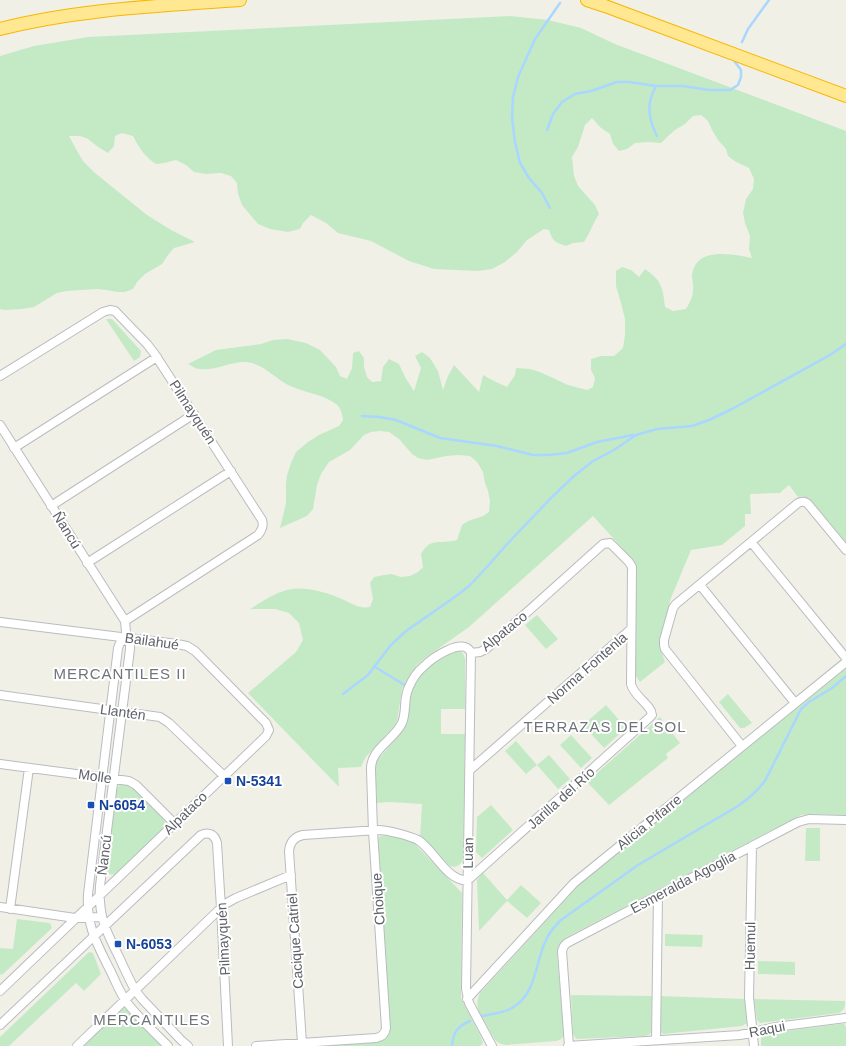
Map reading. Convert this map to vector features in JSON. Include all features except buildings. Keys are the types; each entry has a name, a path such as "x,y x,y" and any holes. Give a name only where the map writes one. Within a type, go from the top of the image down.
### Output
{"highway":[{"path":"0,29 75,14 240,0"},
{"path":"587,0 846,96"}],"street":[{"name":"Pilmayquén","path":"0,376 103,312 110,310 117,313 147,344 157,357 260,516 263,528 258,535 125,621"},
{"path":"14,448 157,357"},
{"path":"51,506 194,414"},
{"name":"Ñancú","path":"0,426 125,621 126,638 131,647 99,895 102,917 104,927 135,990 178,1043 188,1046"},
{"path":"87,563 231,471"},
{"path":"742,746 665,649 664,640 673,608 798,503 803,501 808,504 846,550"},
{"path":"751,542 846,658"},
{"name":"Alpataco","path":"371,762 374,756 397,730 402,722 407,691 419,670 436,657 456,646 466,646 471,653 480,652 486,649 603,544 610,543 632,567 631,629"},
{"path":"700,584 795,703"},
{"name":"Bailahué","path":"0,622 180,645 191,648 266,724 268,730"},
{"name":"Jarilla del Río","path":"468,880 650,718 652,714 650,710 635,693 632,687 631,629"},
{"name":"Norma Fontenla","path":"470,770 631,629"},
{"name":"Ñancú","path":"126,638 119,645 88,894 89,918 94,937 125,1000 168,1046"},
{"name":"Luan","path":"471,653 466,985 467,999 492,1046"},
{"name":"Alicia Pifarre","path":"467,999 574,883 846,662"},
{"name":"Llantén","path":"0,694 153,716 163,719 172,725 224,776"},
{"name":"Alpataco","path":"0,990 266,736 268,730"},
{"name":"Choique","path":"302,1043 382,1037 386,1028 373,831 371,762"},
{"name":"Molle","path":"0,764 127,781 132,783 174,823"},
{"path":"10,909 29,768"},
{"name":"Esmeralda Agoglia","path":"569,1046 562,952 564,946 569,941 798,822 804,820 846,820"},
{"path":"373,831 387,831 418,840 453,876 461,880 468,880"},
{"name":"Cacique Catriel","path":"302,1043 289,851 292,841 296,837 303,835 373,831"},
{"name":"Alpataco","path":"0,1025 201,835 207,833 211,834"},
{"name":"Pilmayquén","path":"211,834 216,839 217,843 228,1046"},
{"name":"Huemul","path":"752,846 749,997 754,1032 754,1046"},
{"path":"77,1046 221,908 236,898 291,875"},
{"path":"656,1040 658,895"},
{"path":"0,907 75,918 102,917"},
{"name":"Raqui","path":"569,1046 740,1035 776,1026 846,1018"},
{"path":"256,1046 302,1043"}],"green space":[{"path":"510,16 548,20 581,28 615,44 846,131 846,543 809,498 803,496 798,497 789,485 780,493 750,494 751,514 745,514 745,526 722,545 691,550 671,598 660,641 660,647 665,662 640,682 636,676 636,565 593,516 469,627 417,665 402,689 397,721 394,726 365,758 361,767 338,768 339,787 248,693 296,652 303,640 299,623 289,613 275,609 250,609 276,594 292,589 318,591 338,597 359,607 370,607 373,599 370,583 374,577 392,574 401,577 410,576 418,572 423,567 421,554 428,545 436,542 457,540 462,525 489,512 490,501 483,472 477,462 470,456 446,456 427,460 418,458 412,454 399,439 389,432 371,432 364,435 350,450 329,462 321,474 317,485 313,509 307,516 280,528 286,503 287,475 296,452 319,435 339,426 343,420 340,409 331,401 284,383 258,365 239,362 216,368 205,369 197,368 188,364 216,350 287,339 306,343 320,350 336,367 340,376 347,379 352,368 353,353 359,351 364,358 364,367 367,377 372,382 381,381 383,367 389,359 399,364 414,391 421,368 415,356 422,352 430,358 438,371 443,390 454,365 479,392 483,375 507,387 515,375 516,368 530,369 540,372 568,385 587,390 593,387 595,378 591,370 591,359 601,356 614,356 623,348 625,319 616,286 616,271 622,267 631,270 639,277 645,269 658,281 662,289 665,307 673,311 686,309 689,304 693,292 692,276 695,266 700,260 707,256 716,254 752,258 749,249 750,236 743,213 746,199 753,189 754,179 749,168 736,162 728,156 726,149 718,140 708,121 701,115 693,116 661,143 635,143 627,149 619,151 613,144 610,134 601,128 592,118 585,125 578,147 572,157 574,176 578,186 595,205 599,214 584,242 573,243 566,246 559,244 552,237 549,230 544,229 527,240 517,252 505,262 492,269 478,271 434,269 409,261 371,241 338,233 326,223 311,215 303,223 300,229 288,232 270,229 258,224 242,205 238,194 237,183 231,176 221,173 206,174 194,172 186,165 176,160 156,164 143,152 133,136 122,133 115,136 114,146 108,153 88,139 80,136 69,136 83,161 95,173 147,215 171,230 195,242 174,248 162,264 145,274 137,282 133,289 125,292 97,289 67,291 57,293 34,307 5,310 0,309 0,56 34,46 88,37"},
{"path":"106,319 112,319 141,351 140,357 134,361"},
{"path":"537,615 558,639 546,649 525,625"},
{"path":"459,651 463,654 465,659 465,709 441,709 441,734 465,734 463,859 459,865 453,867 448,865 420,838 422,804 389,802 377,803 375,767 376,762 404,729 412,689 422,674 433,664 452,653"},
{"path":"846,668 846,815 801,815 565,938 558,947 557,954 564,1034 562,1038 556,1041 506,1045 495,1040 478,1010 478,997 480,993 576,888 585,879"},
{"path":"728,694 752,723 744,728 740,728 719,702"},
{"path":"606,705 626,728 604,748 583,725"},
{"path":"660,717 680,743 666,754 668,758 609,805 587,782"},
{"path":"571,735 592,758 581,768 560,745"},
{"path":"516,741 537,765 526,774 505,751"},
{"path":"549,755 570,779 558,789 537,765"},
{"path":"120,784 129,784 133,786 164,819 165,823 163,828 116,873 110,874 108,873 107,869 116,790"},
{"path":"491,805 513,830 482,858 476,852 477,817"},
{"path":"806,828 820,828 820,861 805,861"},
{"path":"389,836 414,843 462,893 461,998 481,1037 483,1043 480,1046 308,1046 378,1041 383,1040 389,1034 390,1029 378,841 379,837"},
{"path":"483,873 507,900 521,885 541,903 527,918 507,901 479,931 477,880"},
{"path":"17,919 50,923 52,928 3,974 0,975 0,948 13,949"},
{"path":"665,934 703,935 702,947 665,946"},
{"path":"89,952 93,953 101,974 84,991 76,983 9,1046 0,1046 0,1037"},
{"path":"758,961 795,962 795,975 758,974"},
{"path":"571,995 652,996 651,1032 645,1036 577,1039 573,1034"},
{"path":"660,996 745,999 747,1023 742,1026 663,1034 660,1031"},
{"path":"754,999 845,1001 845,1005 844,1009 839,1013 760,1023 757,1020"},
{"path":"121,1008 127,1009 162,1046 81,1046"},
{"path":"844,1024 846,1027 846,1046 761,1046 761,1038 764,1034"}],"waterway":[{"path":"742,42 748,29 769,0"},
{"path":"550,208 542,193 529,178 520,163 515,142 512,117 513,97 518,77 535,39 560,3"},
{"path":"547,130 553,114 562,102 575,94 591,91 617,82 629,82 656,86 683,86 709,90 730,90 738,85 741,77 741,70 735,62"},
{"path":"656,86 651,96 649,107 651,122 657,136"},
{"path":"343,694 368,675 390,646 406,631 469,586 552,497 574,476 593,461 614,450 636,435 657,429 692,426 709,420 830,355 846,344"},
{"path":"362,416 396,420 440,438 497,446 533,455 567,453 597,442 633,435"},
{"path":"375,667 408,687"},
{"path":"482,1016 509,1010 520,1002 526,995 531,986 547,937 552,929 561,920 638,865 738,806 752,795 765,781 801,709 809,702 832,688 846,676"},
{"path":"452,1046 455,1033 459,1027 470,1021"}],"place":[{"name":"N-5341","path":"228,781"},
{"name":"N-6054","path":"91,805"},
{"name":"N-6053","path":"118,944"}],"district":[{"name":"MERCANTILES II","path":"120,674"},
{"name":"TERRAZAS DEL SOL","path":"605,727"},
{"name":"MERCANTILES","path":"152,1020"}]}
